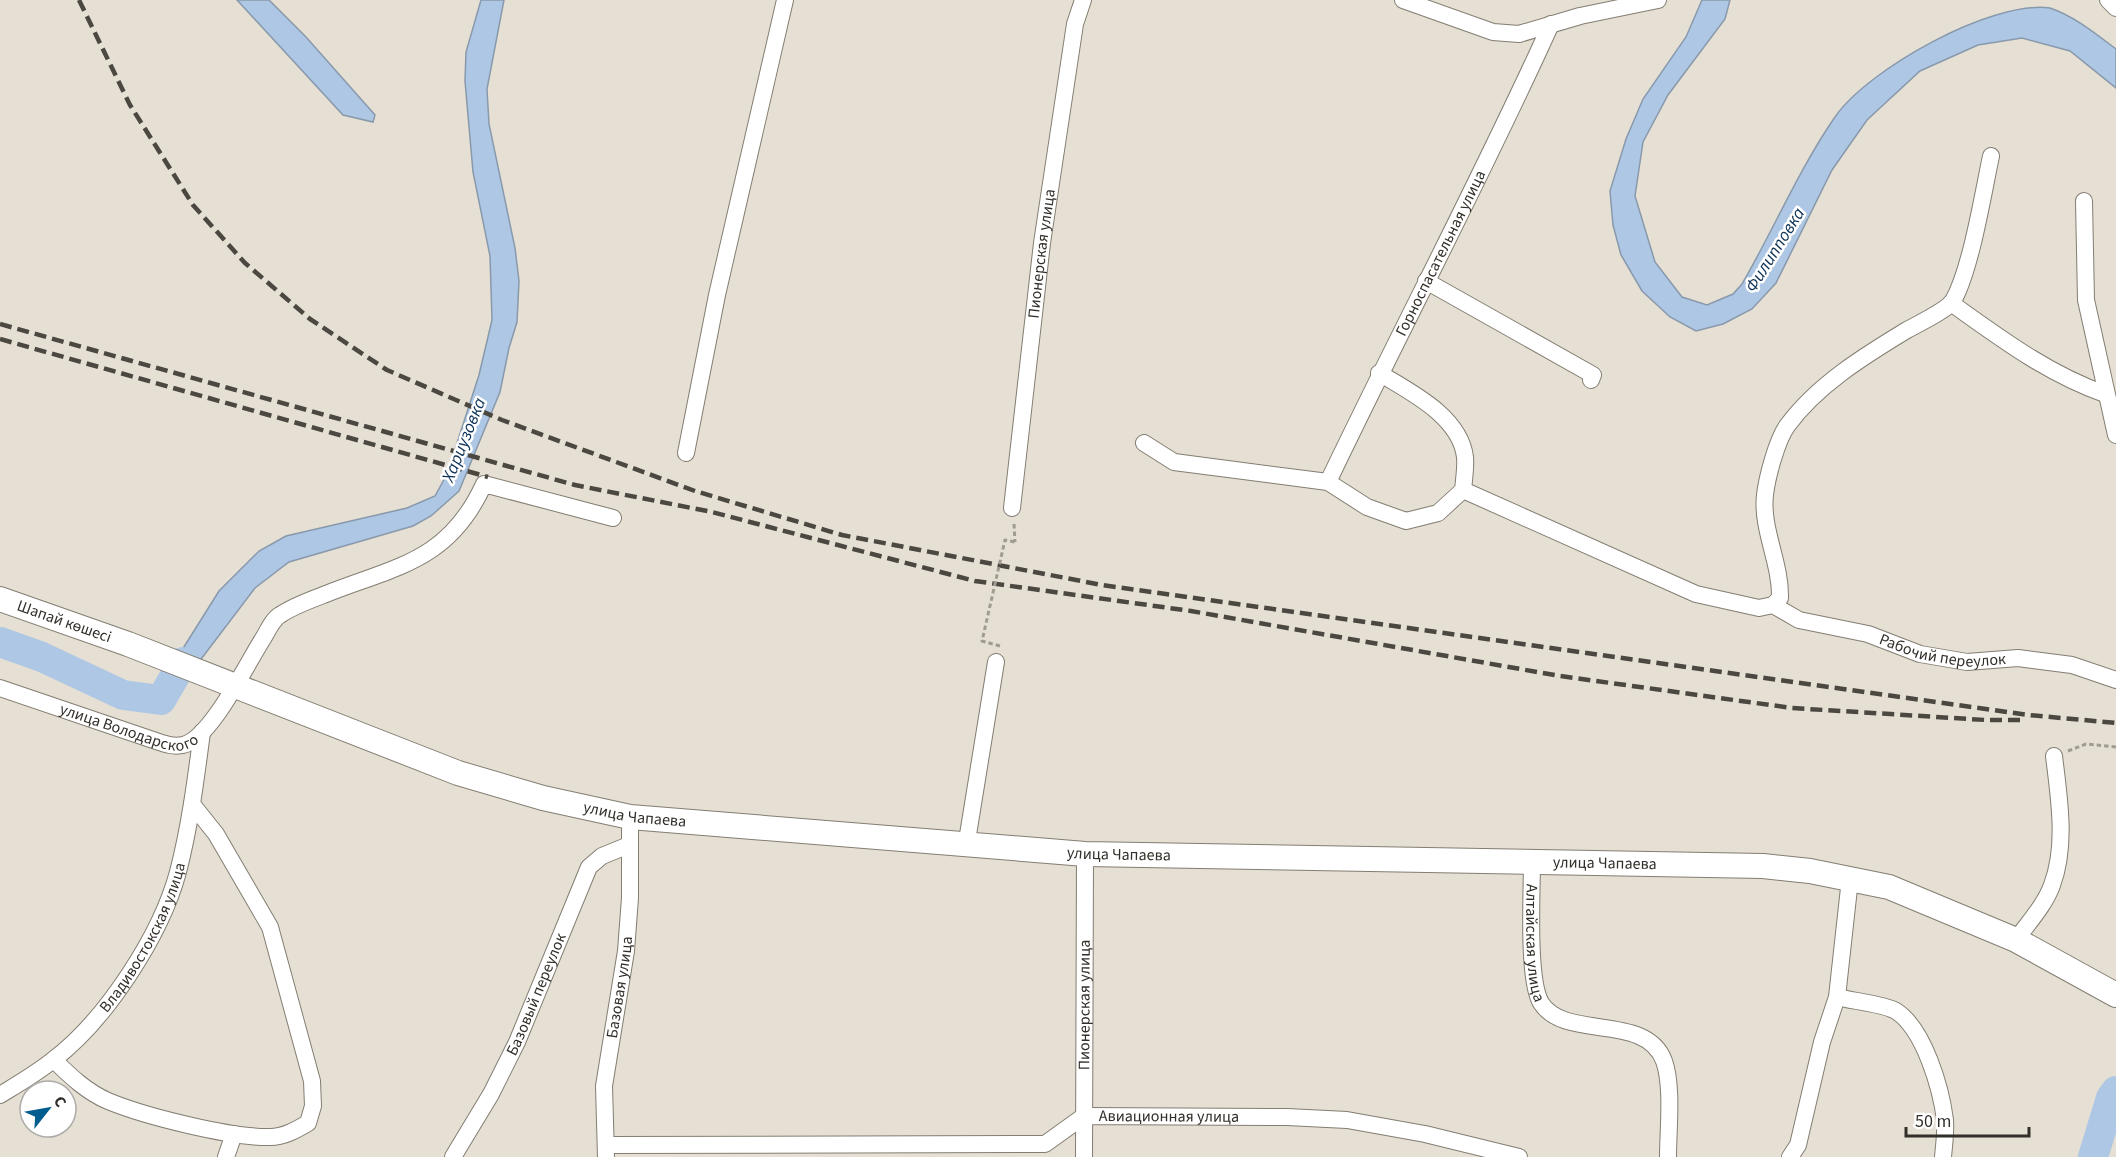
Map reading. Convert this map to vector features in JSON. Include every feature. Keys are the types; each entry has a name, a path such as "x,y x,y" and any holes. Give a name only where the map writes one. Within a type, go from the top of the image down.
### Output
{"street":[{"path":"686,453 717,295 785,0"},
{"name":"Пионерская улица","path":"1012,507 1042,243 1075,24 1083,0"},
{"path":"1403,0 1451,8 1493,32 1519,34 1551,24 1658,0"},
{"path":"2108,0 2116,8"},
{"name":"Горноспасательная улица","path":"1328,482 1379,373 1494,147 1551,24"},
{"path":"1463,490 1696,594 1759,608 1773,605 1780,598 1781,582 1767,523 1765,496 1772,466 1786,428 1812,399 1850,367 1951,303 1961,281 1991,156"},
{"path":"2084,201 2086,300 2105,394 2116,435"},
{"path":"1426,281 1593,375 1591,380"},
{"path":"1951,303 2017,349 2074,383 2105,394"},
{"path":"1144,443 1174,462 1328,482 1367,507 1406,521 1438,513 1463,490 1465,456 1454,429 1423,399 1379,373"},
{"name":"улица Володарского","path":"0,688 174,746 186,745 202,732 237,686 254,652 278,616 315,598 421,558 455,532 473,508 484,484 613,518"},
{"name":"Шапай көшесі","path":"0,599 128,644"},
{"name":"Рабочий переулок","path":"1773,605 1799,620 1868,634 1920,654 1967,662 2018,658 2072,664 2116,680"},
{"name":"улица Чапаева","path":"128,644 458,773 543,798 630,817 966,847 1085,854 1763,866 1890,887 2016,940 2109,991"},
{"path":"966,847 998,654"},
{"name":"Владивостокская улица","path":"0,1095 54,1060 101,1015 162,915 178,873 192,804 202,732"},
{"path":"2016,940 2052,886 2059,850 2061,816 2054,756"},
{"path":"54,1060 75,1081 108,1101 234,1134 271,1137 291,1133 308,1123 313,1106 312,1080 270,927 216,834 192,804"},
{"name":"Базовая улица","path":"606,1151 604,1086 626,951 630,898 630,817"},
{"name":"Базовый переулок","path":"453,1157 491,1094 517,1042 589,867 602,856 629,845"},
{"name":"Пионерская улица","path":"1084,1157 1085,854"},
{"name":"Алтайская улица","path":"1532,861 1532,932 1536,983 1540,1001 1549,1012 1561,1018 1633,1034 1655,1044 1664,1062 1667,1085 1668,1157"},
{"path":"1790,1157 1798,1145 1822,1042 1837,997 1850,879"},
{"path":"1837,997 1895,1011 1910,1026 1925,1050 1938,1087 1945,1122 1943,1157"},
{"name":"Авиационная улица","path":"606,1151 853,1151 1045,1144 1084,1116 1287,1117 1347,1120 1500,1150 1519,1157"},
{"path":"226,1157 234,1134"}],"path":[{"path":"998,654 982,641 1005,540 1015,542"},
{"path":"2054,756 2086,744 2116,747"}],"water":[{"path":"237,0 269,0 306,37 375,115 373,122 343,115"},
{"path":"481,0 504,0 487,89 489,124 515,248 519,281 517,322 500,392 459,491 431,516 413,526 289,562 255,588 170,700 155,693 219,591 259,551 286,536 407,508 435,496 447,474 479,375 492,320 490,256 473,172 465,81 466,52"},
{"path":"1702,0 1730,0 1725,19 1668,95 1643,142 1635,196 1655,262 1682,297 1707,305 1733,294 1742,284 1810,157 1835,117 1851,98 1874,79 1932,42 1996,15 2025,8 2050,8 2076,21 2116,49 2116,88 2070,51 2022,38 1978,45 1920,71 1867,120 1832,170 1776,283 1752,309 1723,324 1696,331 1670,317 1642,291 1621,255 1613,225 1610,191 1626,139 1643,99 1686,37"}],"waterway":[{"name":"Хариузовка","path":"0,642 42,657 123,695 161,700 183,662"},
{"name":"Филипповка","path":"2093,1157 2111,1098 2116,1091"}],"railway":[{"path":"79,0 130,105 193,205 245,263 310,319 387,370 502,420 695,491 842,535 1102,585 2029,715 2116,723"},
{"path":"0,324 575,485 712,512 975,581 1191,611 1560,676 1792,708 1986,720 2022,720"},
{"path":"0,339 488,477"}]}
